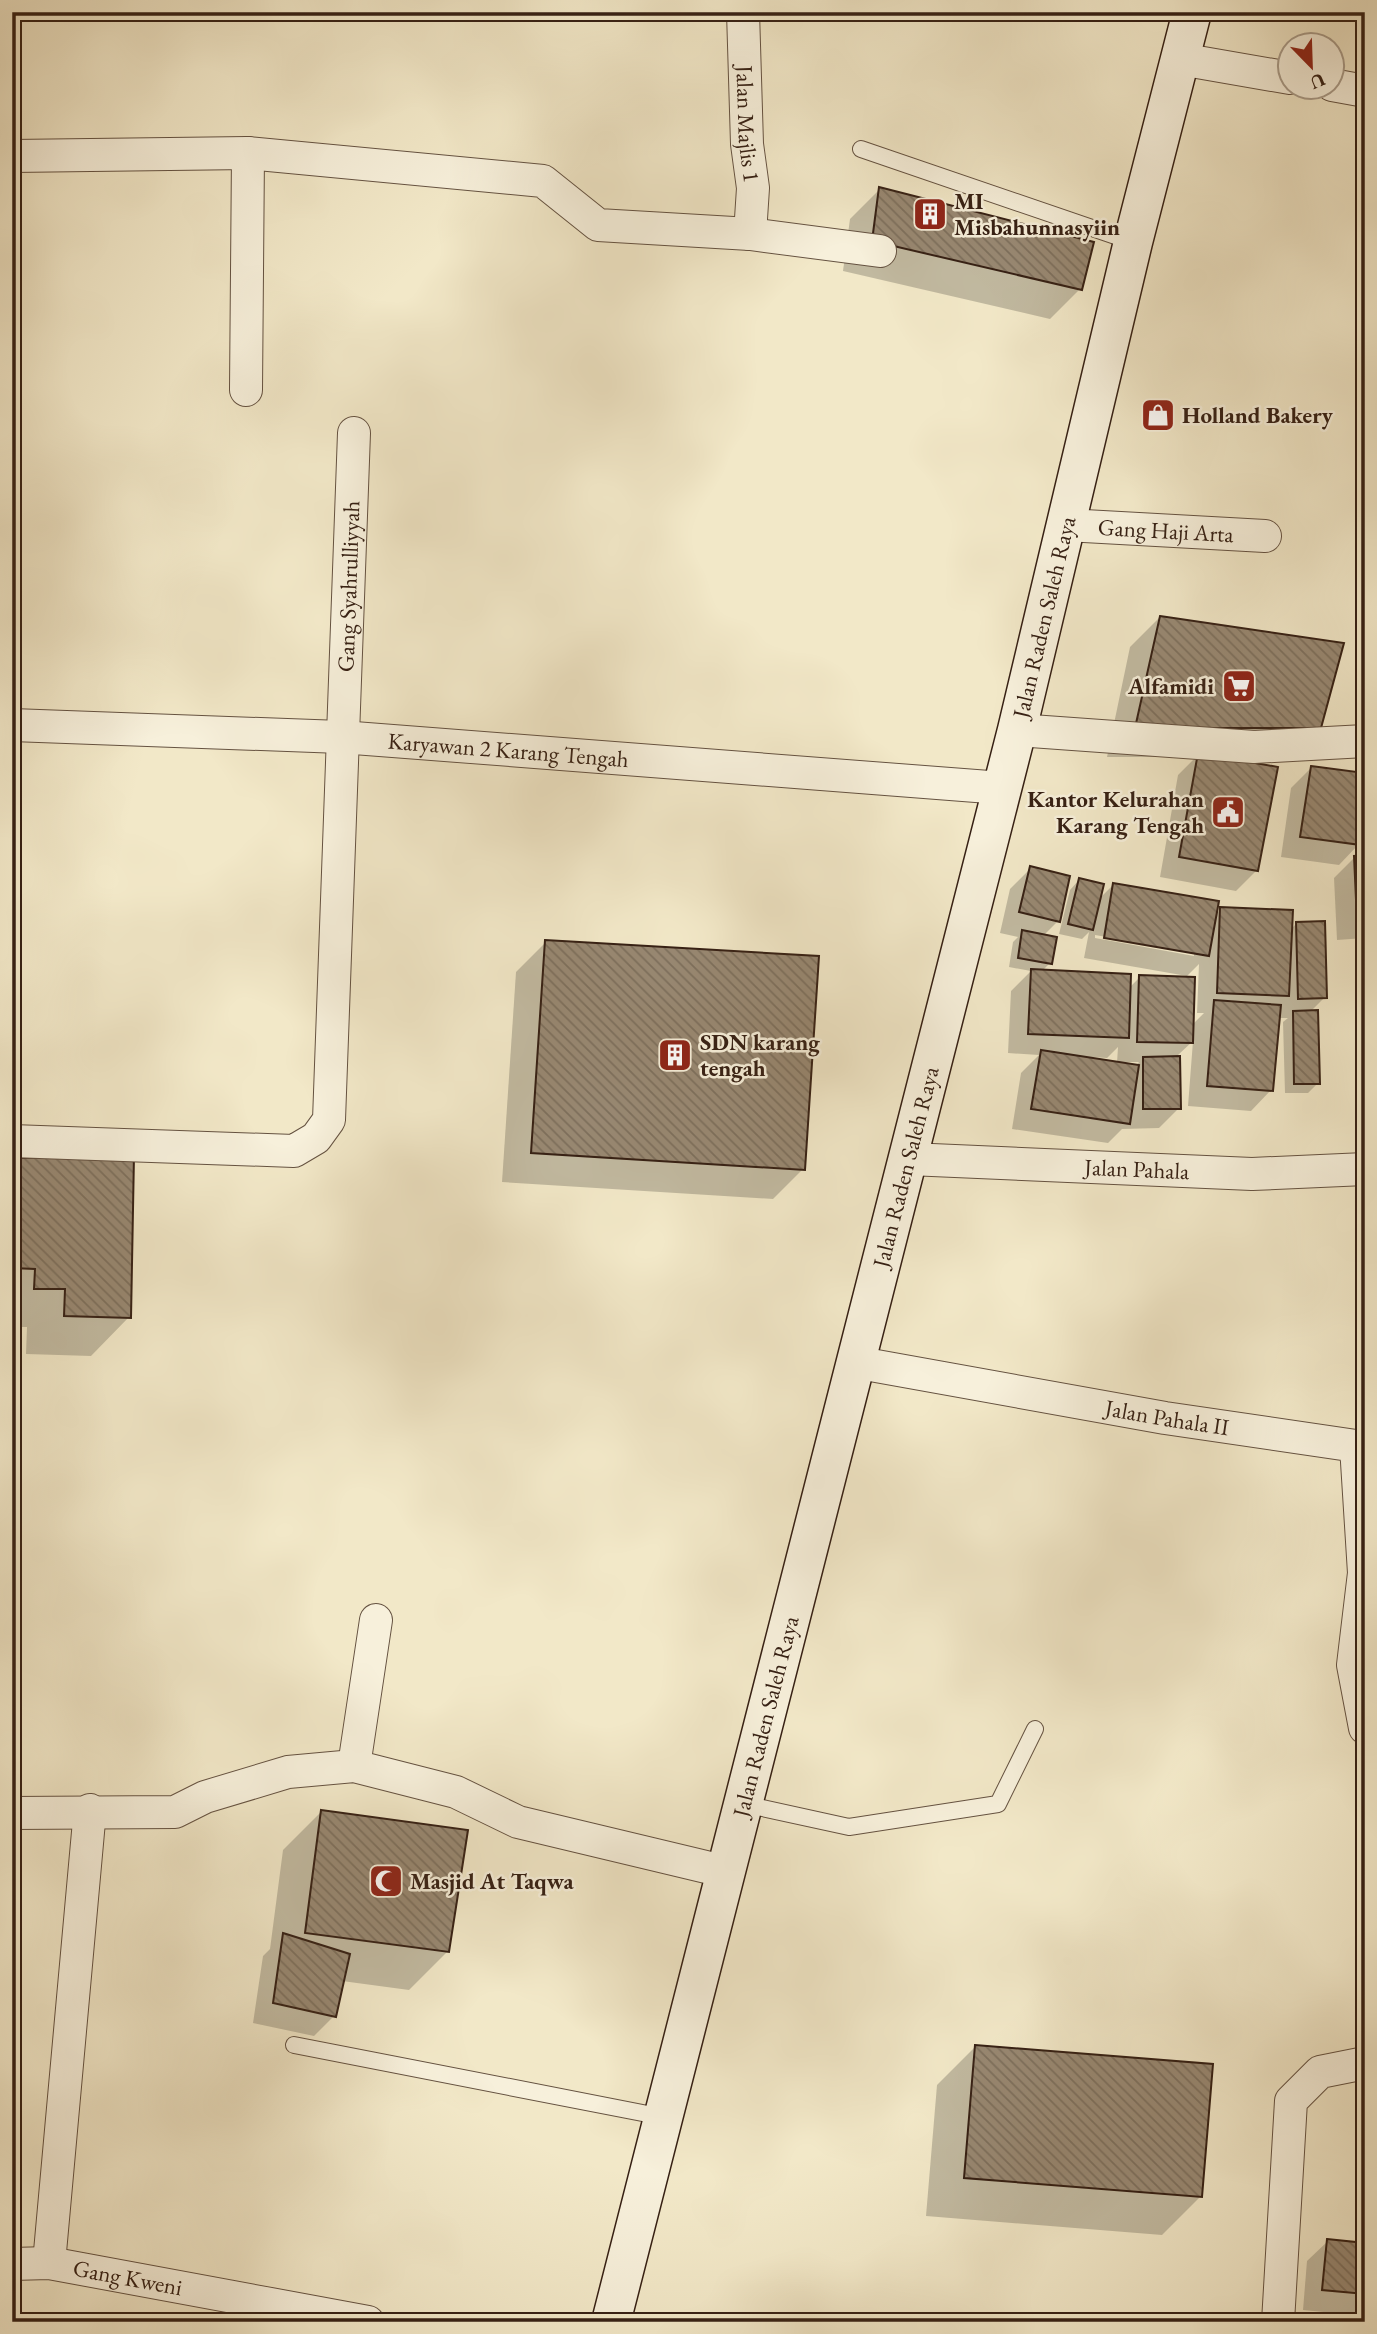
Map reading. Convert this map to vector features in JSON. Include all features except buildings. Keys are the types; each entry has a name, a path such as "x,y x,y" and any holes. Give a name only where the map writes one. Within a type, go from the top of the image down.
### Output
{"main road":[{"name":"Jalan Raden Saleh Raya","path":"611,2322 1017,730 1133,242 1192,12"}],"street":[{"name":"Jalan Majlis 1","path":"743,12 747,144 752,188 750,234"},
{"path":"1180,59 1276,76"},
{"path":"1346,88 1365,91"},
{"path":"246,390 248,153"},
{"path":"12,156 248,153 543,181 598,225 750,234 880,251"},
{"name":"Gang Syahrulliyyah","path":"12,1141 294,1151 316,1138 329,1120 354,433"},
{"name":"Gang Haji Arta","path":"1066,525 1265,536"},
{"name":"Karyawan 2 Karang Tengah","path":"12,725 341,737 1002,788"},
{"path":"1017,730 1254,747 1365,741"},
{"name":"Jalan Pahala","path":"909,1159 1252,1174 1365,1170"},
{"name":"Jalan Pahala II","path":"854,1362 1165,1418 1356,1446 1364,1573"},
{"path":"1364,1573 1353,1665 1365,1728"},
{"path":"354,1766 376,1620"},
{"path":"12,1813 90,1810 175,1812 205,1797 288,1772 354,1766 456,1792 518,1822 727,1872"},
{"path":"49,2263 90,1810"},
{"path":"1278,2322 1291,2101 1320,2072 1365,2063"},
{"name":"Gang Kweni","path":"12,2264 49,2263 350,2320"}],"lane":[{"path":"861,149 1133,242"},
{"path":"744,1804 849,1827 998,1804 1035,1729"},
{"path":"294,2045 663,2117"}],"place":[{"name":"MI Misbahunnasyiin","path":"930,214"},
{"name":"Holland Bakery","path":"1158,415"},
{"name":"Alfamidi","path":"1239,686"},
{"name":"Kantor Kelurahan Karang Tengah","path":"1228,812"},
{"name":"SDN karang tengah","path":"675,1055"},
{"name":"Masjid At Taqwa","path":"386,1881"}]}
